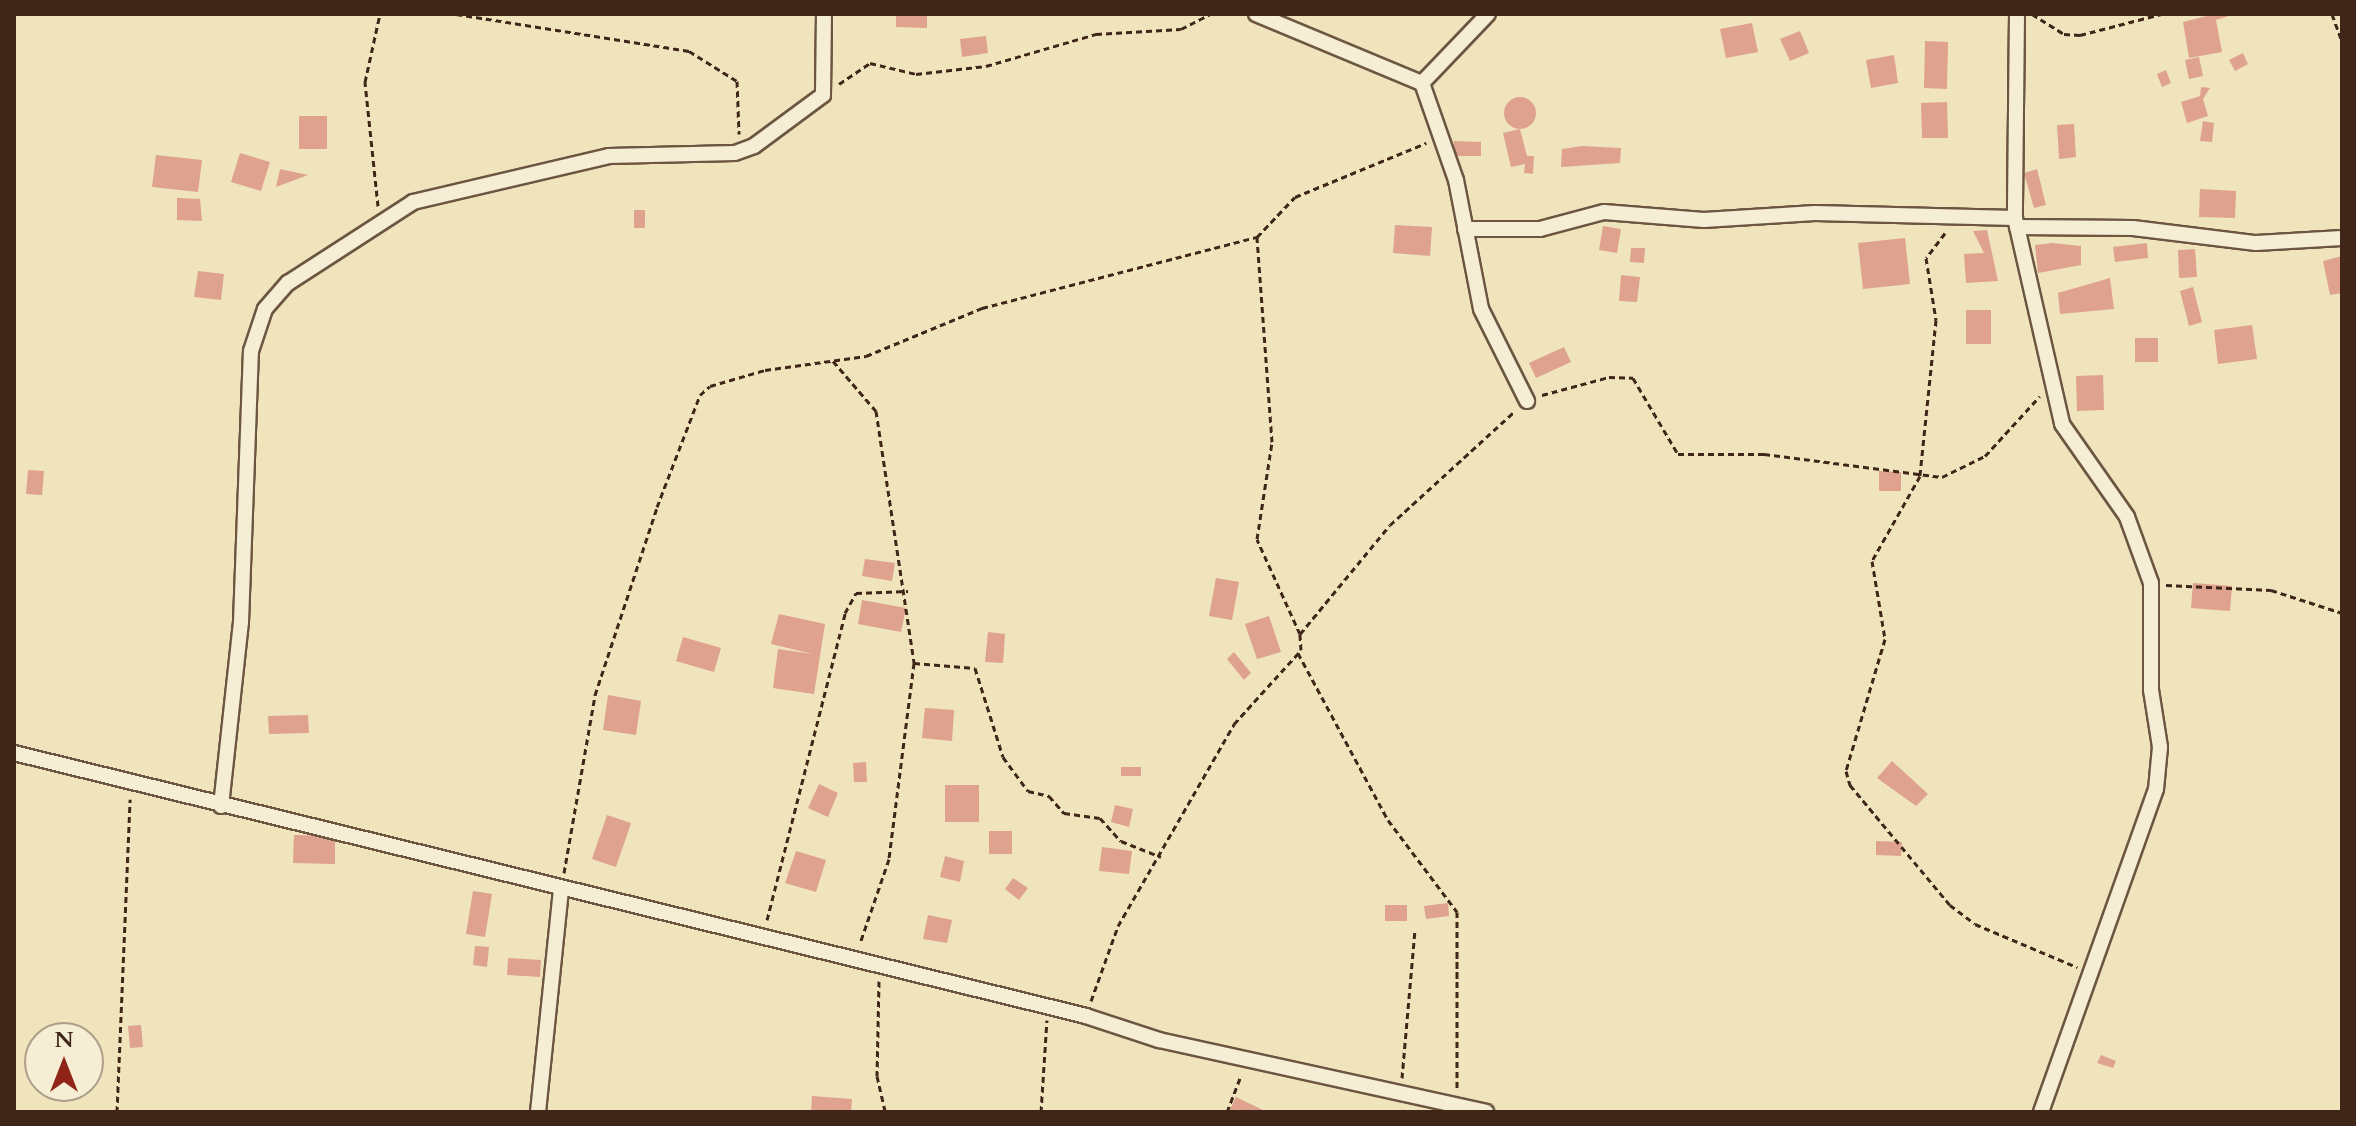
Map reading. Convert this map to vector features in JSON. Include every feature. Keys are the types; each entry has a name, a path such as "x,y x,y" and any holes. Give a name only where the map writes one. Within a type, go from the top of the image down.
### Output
{"street":[{"path":"221,806 242,608 251,351 265,309 288,283 379,218 438,194 609,156 735,153 823,95 824,14"},
{"path":"1256,14 1422,83 1441,138 1465,229 1481,309 1527,401"},
{"path":"1422,83 1488,14"},
{"path":"2017,14 2016,222 2050,384 2072,446 2127,517 2151,583 2160,771 2041,1112"},
{"path":"1465,229 1540,229 1604,212 1704,220 1958,216 2133,228 2256,243 2342,238"},
{"path":"14,753 561,890 763,936 853,962 879,965 1047,1009 1086,1016 1247,1061 1486,1112"},
{"path":"538,1112 561,890"}],"path":[{"path":"379,218 365,82 380,14"},
{"path":"456,14 689,51 718,64 737,81 742,99 735,153"},
{"path":"823,95 870,63 916,74 986,66 1096,34 1181,29 1210,14"},
{"path":"2032,14 2064,34 2080,35 2161,14"},
{"path":"2332,14 2342,41"},
{"path":"561,890 595,695 700,395 738,375 896,347 982,308 1257,237 1295,197 1441,138"},
{"path":"1958,216 1926,258 1936,320 1920,476 1872,561 1885,639 1862,699 1846,771 1850,785 1950,905 2012,942 2088,971"},
{"path":"1257,237 1272,442 1257,539 1300,634 1298,653 1388,820 1457,912 1456,1106"},
{"path":"831,359 876,411 908,591 914,663 889,859 853,962"},
{"path":"1300,634 1442,471 1527,401 1569,385 1633,378 1678,454 1764,454 1804,464 1877,464 1920,476 1942,477 1985,456 2050,384"},
{"path":"2151,583 2271,590 2342,613"},
{"path":"763,936 845,613 856,593 908,591"},
{"path":"1086,1016 1118,926 1161,857 1234,724 1298,653"},
{"path":"914,663 975,668 1003,757 1028,791 1049,796 1064,813 1100,818 1121,841 1161,857"},
{"path":"117,1112 130,784"},
{"path":"1401,1094 1415,929"},
{"path":"879,965 876,1048 885,1112"},
{"path":"1041,1112 1047,1009"},
{"path":"1227,1112 1247,1061"}],"building":[{"path":"896,14 927,14 927,28 896,27"},
{"path":"2215,14 2235,14 2216,20 2222,52 2189,58 2183,22"},
{"path":"1752,23 1758,52 1726,58 1720,29"},
{"path":"1800,31 1809,53 1790,61 1780,39"},
{"path":"986,36 988,53 962,57 960,39"},
{"path":"1925,41 1948,42 1947,89 1924,88"},
{"path":"2243,53 2248,64 2235,71 2229,60"},
{"path":"1894,55 1898,83 1871,88 1866,60"},
{"path":"2199,57 2203,76 2189,79 2185,60"},
{"path":"2166,70 2171,83 2162,87 2157,74"},
{"path":"2201,87 2210,88 2203,99 2208,116 2187,123 2181,102 2200,96"},
{"path":"1520,97 1531,102 1536,113 1531,124 1520,129 1509,124 1504,113 1509,102"},
{"path":"1947,102 1948,138 1922,138 1921,103"},
{"path":"299,116 327,116 327,149 299,149"},
{"path":"2203,121 2214,123 2212,142 2200,141"},
{"path":"2074,124 2076,157 2059,159 2057,125"},
{"path":"1520,129 1527,156 1534,156 1533,174 1524,173 1525,164 1511,167 1503,133"},
{"path":"1454,141 1481,142 1481,156 1454,156"},
{"path":"1582,146 1621,148 1620,163 1561,167 1562,149"},
{"path":"240,153 270,162 261,191 231,182"},
{"path":"156,155 202,160 198,192 152,187"},
{"path":"280,169 308,175 276,187"},
{"path":"2037,169 2046,205 2034,208 2024,173"},
{"path":"2200,189 2236,191 2235,218 2199,217"},
{"path":"177,198 200,199 202,221 177,220"},
{"path":"634,210 645,210 645,228 634,228"},
{"path":"1395,225 1432,227 1430,256 1393,253"},
{"path":"1603,226 1621,229 1617,253 1599,250"},
{"path":"1987,230 1998,281 1966,283 1964,254 1984,253 1973,231"},
{"path":"1905,238 1910,284 1863,289 1858,243"},
{"path":"2147,243 2148,258 2115,262 2113,247"},
{"path":"2035,245 2081,246 2081,265 2038,273"},
{"path":"1631,248 1645,248 1644,263 1630,262"},
{"path":"2195,249 2197,277 2179,278 2178,250"},
{"path":"2342,256 2342,293 2330,295 2323,261"},
{"path":"198,271 224,274 221,300 194,297"},
{"path":"1621,275 1640,277 1637,302 1619,301"},
{"path":"2110,278 2114,309 2060,314 2058,293"},
{"path":"2193,287 2202,322 2189,326 2180,291"},
{"path":"1966,310 1991,310 1991,344 1966,344"},
{"path":"2252,325 2257,359 2218,364 2214,330"},
{"path":"2135,338 2158,338 2158,362 2135,362"},
{"path":"1564,347 1571,362 1536,378 1529,363"},
{"path":"2103,375 2104,410 2077,411 2076,376"},
{"path":"28,470 44,471 42,495 26,494"},
{"path":"1879,471 1901,472 1901,491 1879,491"},
{"path":"865,559 895,563 892,581 862,576"},
{"path":"1216,578 1239,582 1232,620 1209,616"},
{"path":"2193,583 2232,586 2230,611 2191,608"},
{"path":"862,600 906,608 901,632 858,624"},
{"path":"779,614 825,624 814,694 773,688 778,649 813,654 771,644"},
{"path":"1269,616 1281,652 1257,659 1245,624"},
{"path":"988,632 1005,634 1003,663 985,662"},
{"path":"683,637 721,648 714,672 676,661"},
{"path":"1234,652 1251,673 1244,680 1227,659"},
{"path":"608,695 641,701 636,735 603,730"},
{"path":"925,708 954,710 952,741 922,738"},
{"path":"308,715 309,733 269,734 268,716"},
{"path":"1892,761 1928,794 1916,806 1877,778"},
{"path":"866,762 867,782 854,782 853,763"},
{"path":"1121,767 1141,767 1141,776 1121,776"},
{"path":"819,784 838,793 828,817 808,808"},
{"path":"945,785 979,785 979,822 945,822"},
{"path":"1115,805 1133,809 1129,827 1111,822"},
{"path":"607,815 631,823 616,867 592,859"},
{"path":"989,831 1012,831 1012,854 989,854"},
{"path":"294,835 335,836 335,864 293,863"},
{"path":"1876,841 1902,842 1901,856 1876,855"},
{"path":"1102,847 1132,851 1129,874 1099,871"},
{"path":"796,851 826,860 816,892 785,883"},
{"path":"945,856 964,861 960,882 940,877"},
{"path":"1013,878 1028,888 1019,900 1005,889"},
{"path":"473,891 492,894 485,937 466,934"},
{"path":"1448,903 1449,916 1426,919 1424,906"},
{"path":"1385,905 1407,905 1407,921 1385,921"},
{"path":"928,915 952,920 947,943 923,939"},
{"path":"475,946 489,947 487,967 473,965"},
{"path":"508,958 541,960 540,977 507,975"},
{"path":"141,1025 143,1047 130,1048 128,1026"},
{"path":"2101,1055 2116,1061 2113,1068 2097,1063"},
{"path":"812,1096 852,1099 851,1112 811,1112"},
{"path":"1236,1097 1267,1112 1229,1112"}]}
